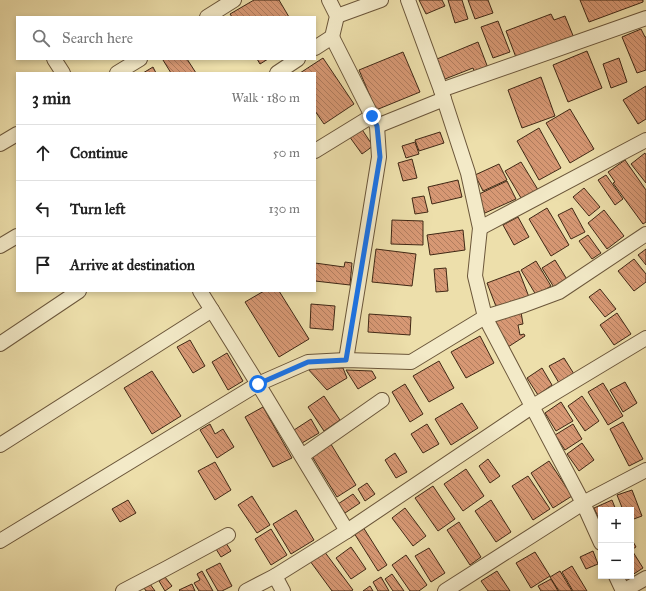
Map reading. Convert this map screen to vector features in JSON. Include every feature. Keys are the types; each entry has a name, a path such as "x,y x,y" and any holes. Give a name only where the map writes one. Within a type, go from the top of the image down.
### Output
{"street":[{"path":"209,16 234,0"},
{"path":"316,47 332,37 338,16 329,0"},
{"path":"338,16 381,0"},
{"path":"408,0 468,173 480,228 475,276 485,317 583,503 598,536"},
{"path":"316,150 374,121 646,18"},
{"path":"332,37 374,121 380,157 346,360"},
{"path":"55,60 62,72"},
{"path":"119,72 138,60"},
{"path":"278,72 296,60"},
{"path":"0,144 16,135"},
{"path":"480,228 646,140"},
{"path":"0,541 258,384 308,362 346,360 411,362 485,317 524,306 559,292 646,234"},
{"path":"0,246 16,237"},
{"path":"0,344 78,292"},
{"path":"201,292 347,531"},
{"path":"0,445 212,310"},
{"path":"246,591 275,576 347,531 533,406 646,338"},
{"path":"302,456 382,400"},
{"path":"445,591 583,503 646,470"},
{"path":"123,591 228,535"},
{"path":"275,576 283,591"},
{"path":"617,579 623,591 646,578"}],"building":[{"path":"254,0 279,0 288,16 231,16 230,14"},
{"path":"419,0 442,0 445,6 426,14"},
{"path":"448,0 462,0 468,19 455,23"},
{"path":"468,0 488,0 493,13 475,19"},
{"path":"580,0 643,0 643,2 589,22"},
{"path":"551,14 554,20 565,16 574,38 517,60 506,31"},
{"path":"498,21 510,52 493,58 481,27"},
{"path":"641,29 646,37 646,70 637,73 622,37"},
{"path":"478,42 488,68 475,73 473,68 445,79 437,59"},
{"path":"587,51 602,88 568,102 553,65"},
{"path":"403,52 420,92 376,110 359,70"},
{"path":"323,58 354,104 324,124 316,112 316,72 302,72"},
{"path":"619,58 627,82 611,88 603,64"},
{"path":"163,60 188,60 195,72 170,72"},
{"path":"258,60 266,60 260,64"},
{"path":"153,67 156,72 145,72"},
{"path":"541,77 555,116 522,128 508,90"},
{"path":"646,86 646,119 638,124 623,100"},
{"path":"570,109 594,149 570,163 546,123"},
{"path":"361,128 373,146 362,154 349,136"},
{"path":"539,128 561,168 539,180 517,141"},
{"path":"440,132 444,143 419,151 415,140"},
{"path":"415,142 419,154 406,158 402,146"},
{"path":"645,153 646,155 646,183 631,164"},
{"path":"412,159 417,178 403,181 398,163"},
{"path":"625,160 646,190 646,222 643,224 613,183 615,182 608,172"},
{"path":"521,162 540,193 524,203 505,171"},
{"path":"499,164 507,180 483,191 475,175"},
{"path":"606,175 623,199 615,205 598,180"},
{"path":"458,180 462,197 432,204 428,187"},
{"path":"507,181 516,199 485,213 477,195"},
{"path":"584,188 600,207 589,216 573,197"},
{"path":"424,196 428,212 415,214 412,198"},
{"path":"547,208 569,245 551,256 529,219"},
{"path":"572,208 585,232 571,239 558,215"},
{"path":"604,210 624,236 607,249 588,223"},
{"path":"518,217 529,237 514,245 503,225"},
{"path":"392,220 423,221 423,245 391,244"},
{"path":"463,230 465,250 430,255 427,235"},
{"path":"588,235 601,253 592,259 579,241"},
{"path":"376,249 416,254 412,286 372,282"},
{"path":"646,249 646,265 638,255"},
{"path":"634,259 646,274 646,282 634,291 618,271"},
{"path":"555,260 568,281 555,289 542,268"},
{"path":"536,261 551,286 536,295 521,270"},
{"path":"345,262 352,263 350,285 316,281 316,263 344,267"},
{"path":"446,268 448,291 436,292 434,269"},
{"path":"519,271 529,297 497,309 487,283"},
{"path":"600,289 616,309 605,317 589,297"},
{"path":"262,292 280,292 309,339 279,357 245,302"},
{"path":"311,304 335,306 333,330 310,328"},
{"path":"521,312 523,324 518,325 520,335 524,334 525,336 508,347 492,318"},
{"path":"617,313 631,334 614,345 600,325"},
{"path":"369,314 411,317 410,335 368,332"},
{"path":"480,336 494,363 466,378 451,352"},
{"path":"190,340 205,366 193,373 177,347"},
{"path":"227,353 243,381 228,390 212,362"},
{"path":"564,358 574,374 559,383 549,366"},
{"path":"439,361 454,388 429,402 413,376"},
{"path":"307,368 343,368 347,378 327,390"},
{"path":"542,368 552,385 538,395 527,378"},
{"path":"346,370 372,371 376,378 358,389"},
{"path":"152,371 181,416 152,434 124,388"},
{"path":"625,382 637,403 623,412 610,390"},
{"path":"603,383 623,416 608,425 588,392"},
{"path":"405,384 423,414 410,422 392,392"},
{"path":"324,396 340,420 324,431 308,407"},
{"path":"582,396 599,421 585,431 568,406"},
{"path":"561,402 573,421 556,431 545,413"},
{"path":"462,403 478,428 451,445 435,419"},
{"path":"263,407 292,458 273,467 245,417"},
{"path":"311,419 319,433 302,443 294,430"},
{"path":"623,422 643,459 629,466 610,429"},
{"path":"210,424 215,434 223,429 234,447 217,458 200,430"},
{"path":"427,424 439,444 423,453 411,434"},
{"path":"573,424 582,439 565,450 555,435"},
{"path":"329,441 356,485 337,497 310,453"},
{"path":"582,443 594,460 579,471 567,454"},
{"path":"395,453 407,472 396,478 385,460"},
{"path":"488,459 500,476 490,483 479,466"},
{"path":"549,461 572,496 553,508 531,473"},
{"path":"215,462 231,490 215,500 198,471"},
{"path":"466,469 484,496 463,511 444,484"},
{"path":"528,476 550,509 533,520 512,486"},
{"path":"367,483 375,494 365,501 358,489"},
{"path":"433,486 455,519 438,531 415,498"},
{"path":"632,490 642,516 634,519 634,507 622,507 617,495"},
{"path":"353,494 360,503 345,513 338,504"},
{"path":"252,496 270,525 257,533 238,505"},
{"path":"128,500 136,513 120,522 112,509"},
{"path":"491,500 511,532 496,542 475,511"},
{"path":"612,500 615,507 598,507 598,517 594,508"},
{"path":"405,508 426,536 413,546 392,518"},
{"path":"296,510 314,540 291,554 273,524"},
{"path":"459,522 481,557 470,565 447,530"},
{"path":"363,527 387,565 378,571 354,533"},
{"path":"271,529 287,555 271,565 255,539"},
{"path":"226,543 231,551 221,557 216,549"},
{"path":"351,547 366,569 351,579 336,558"},
{"path":"429,548 445,573 431,582 415,556"},
{"path":"324,551 353,590 332,591 310,561"},
{"path":"593,551 598,564 586,569 580,557"},
{"path":"535,552 550,576 531,588 516,563"},
{"path":"634,554 643,568 634,574"},
{"path":"406,555 427,585 419,591 410,591 392,565"},
{"path":"220,563 232,586 222,591 218,591 206,570"},
{"path":"572,566 587,591 573,591 562,572"},
{"path":"202,571 213,591 199,591 194,583 200,580 197,574"},
{"path":"497,571 510,591 488,591 481,581"},
{"path":"560,571 572,591 559,591 550,577"},
{"path":"392,574 404,591 393,591 385,579"},
{"path":"165,577 172,586 165,591 159,581"},
{"path":"381,577 389,591 378,591 373,582"},
{"path":"551,579 558,591 541,591 538,586"},
{"path":"150,584 155,591 146,591 144,588"},
{"path":"192,584 195,591 179,590"},
{"path":"370,586 373,591 363,591"}],"route":[{"path":"258,384 308,362 346,360 380,157 377,126 372,116"}]}
